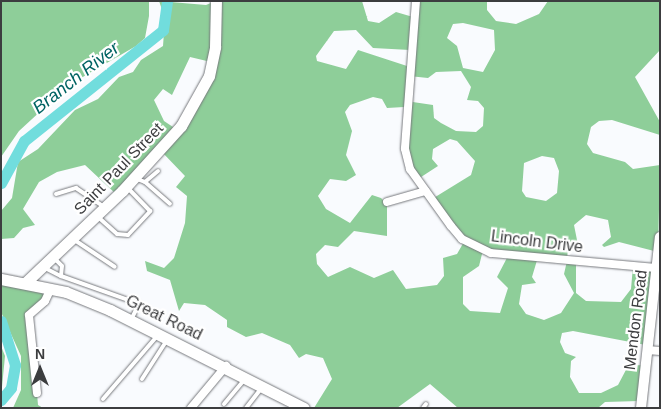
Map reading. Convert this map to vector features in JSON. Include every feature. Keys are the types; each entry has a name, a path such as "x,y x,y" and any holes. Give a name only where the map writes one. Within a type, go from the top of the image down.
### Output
{"main road":[{"name":"Saint Paul Street","path":"25,283 54,258 126,187 140,180 169,144 201,95 215,47 216,1"},
{"name":"Great Road","path":"1,279 50,288 87,300 226,366 304,408"}],"street":[{"name":"Lincoln Drive","path":"416,1 404,134 410,169 425,192 462,238 492,253 657,268"},
{"path":"387,202 425,192"},
{"name":"Mendon Road","path":"641,408 660,237"},
{"path":"37,393 30,315 45,301 50,288"},
{"path":"647,350 660,351"},
{"path":"192,408 226,366"}],"lane":[{"path":"158,171 140,180 170,204"},
{"path":"56,194 76,188 101,212 117,234 128,235 150,211 126,187"},
{"path":"73,239 116,267"},
{"path":"54,258 62,266 61,276"},
{"path":"43,267 92,288 140,304 131,320"},
{"path":"87,300 92,288"},
{"path":"142,379 164,336"},
{"path":"104,399 164,336"},
{"path":"224,404 246,377"},
{"path":"246,408 264,386"},
{"path":"250,403 255,408"},
{"path":"423,408 426,404"}],"green space":[{"path":"1,1 149,1 149,16 145,38 136,46 69,85 19,131 1,157"},
{"path":"159,1 206,5 216,1 362,1 368,21 379,23 396,12 413,17 415,1 487,1 487,10 496,21 516,24 539,14 548,1 660,1 660,50 635,77 660,122 660,135 612,120 599,121 591,127 587,144 593,153 625,162 633,169 660,165 658,252 619,242 604,247 602,245 611,237 608,220 586,215 574,225 578,245 569,248 567,257 576,261 576,293 586,301 621,302 631,289 633,266 654,267 646,345 573,331 562,333 560,342 565,353 576,357 571,361 570,377 579,393 601,393 618,385 628,366 642,365 639,401 605,402 598,408 458,408 430,384 397,408 314,408 332,379 323,358 306,354 299,358 290,345 262,333 246,337 227,327 227,320 205,305 184,303 179,311 170,280 147,271 145,261 164,268 174,258 185,223 187,196 176,187 185,176 161,151 116,194 85,165 57,172 39,182 23,209 35,225 23,228 14,238 1,239 1,211 12,198 18,162 38,149 75,110 98,99 119,77 133,72 141,60 163,46 165,18","holes":["463,23 494,30 495,50 483,72 463,68 457,46 447,38 453,24","356,30 373,48 410,50 407,66 358,50 346,69 317,61 316,56 334,31","190,57 211,62 176,129 164,121 154,100 163,89 172,95","461,71 471,87 467,100 478,101 484,108 483,126 476,132 456,131 434,118 433,105 406,101 409,76 428,78 436,72","373,97 382,99 387,108 404,107 410,168 418,179 438,166 432,159 433,149 450,139 457,141 475,161 471,175 432,199 465,240 457,254 443,258 444,276 437,285 406,289 393,270 374,278 350,267 328,277 317,264 316,254 325,245 338,247 354,231 387,236 387,204 381,198 372,195 350,223 326,209 318,196 330,179 346,181 356,175 346,155 352,131 345,112 350,105","542,156 554,158 559,171 557,193 546,201 526,197 522,191 524,163","483,250 509,254 497,277 508,288 500,313 470,311 463,304 463,277 479,266","538,257 567,261 564,274 574,293 561,313 544,320 526,314 519,304 522,285 536,283 532,277"]},
{"path":"1,281 47,289 46,297 30,313 38,405 43,408 13,408 21,390 21,356 1,312"},
{"path":"1,346 5,356 1,397"}],"waterway":[{"name":"Branch River","path":"1,183 24,141 163,30 167,1"},
{"name":"Branch River","path":"1,321 15,365 11,388 1,400"}]}
